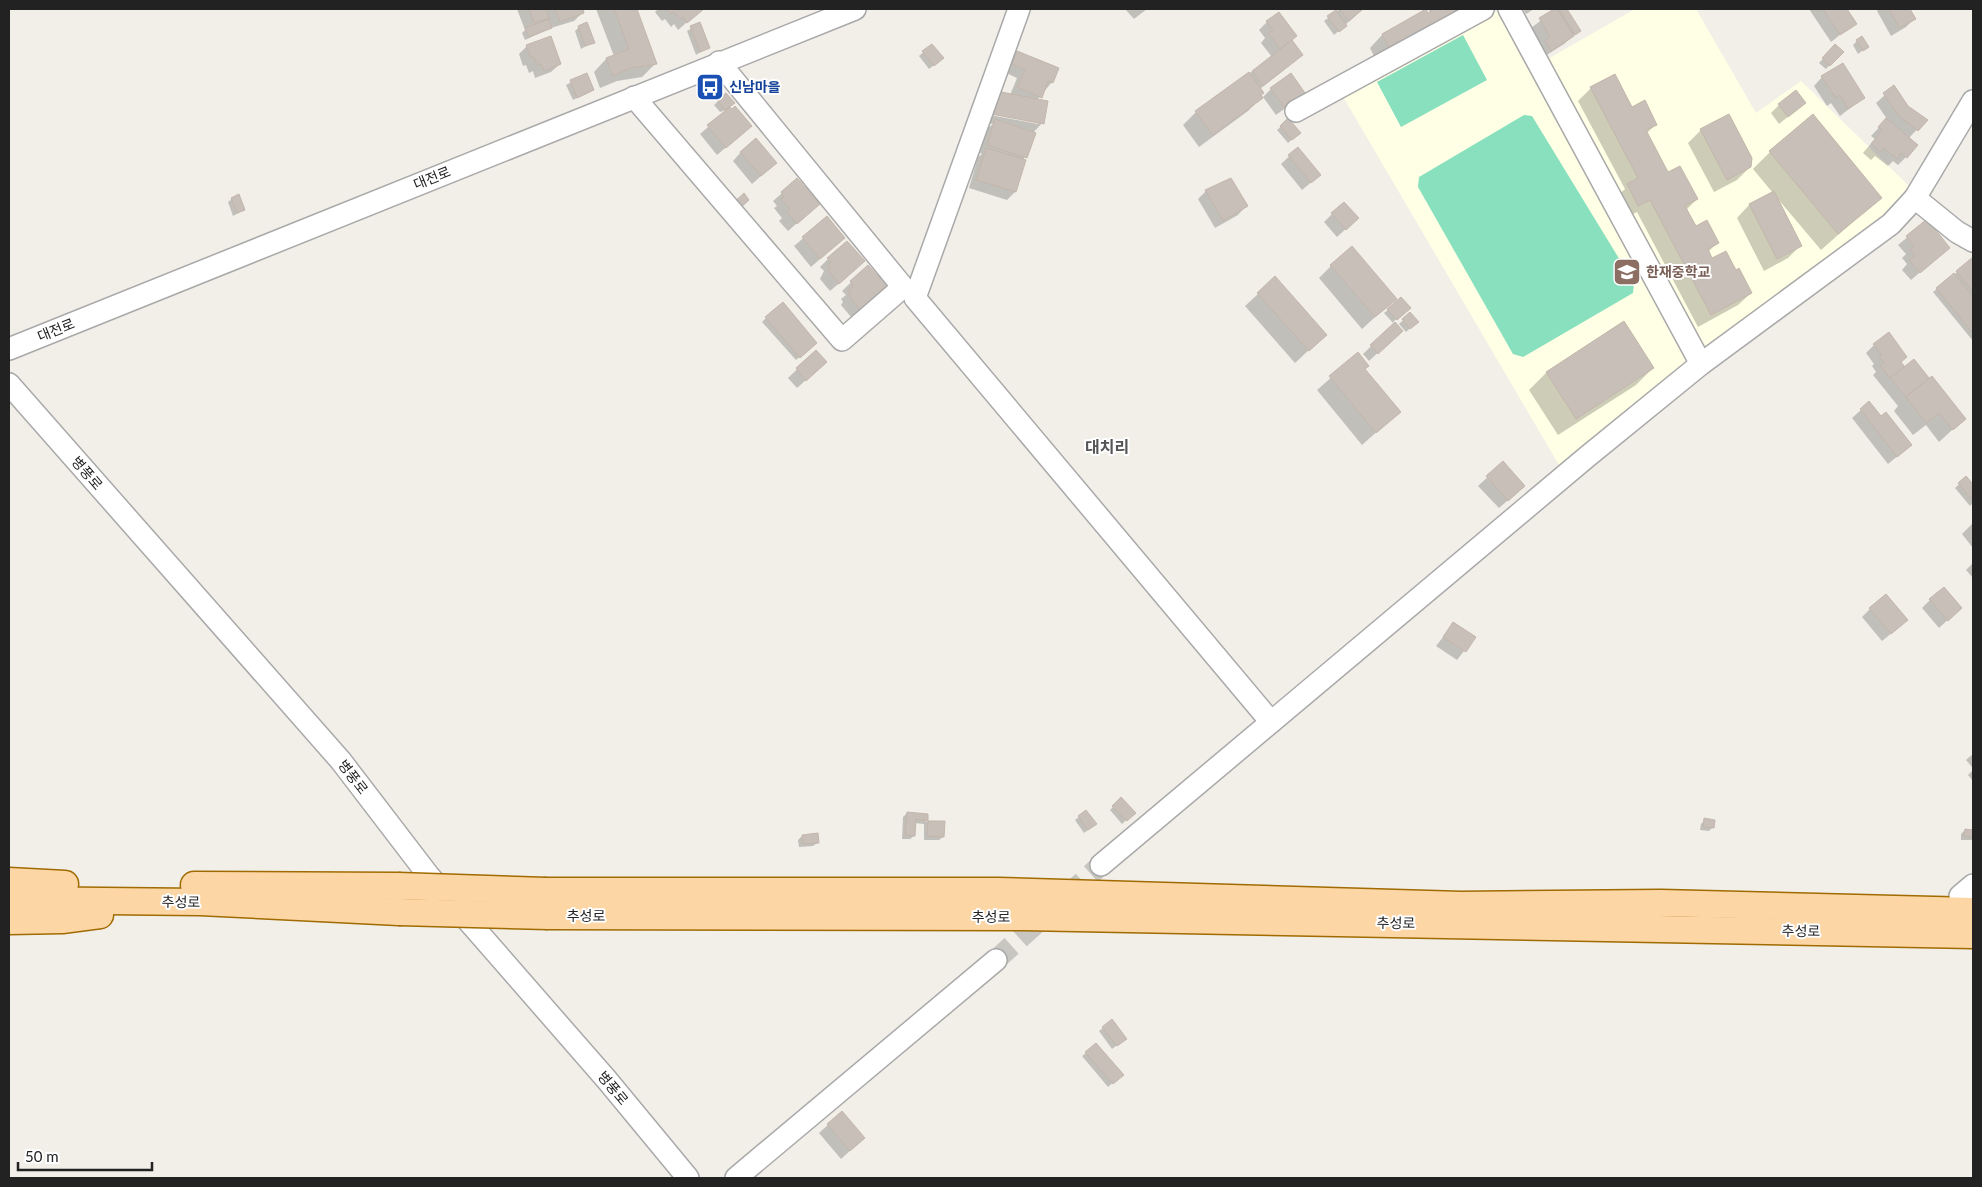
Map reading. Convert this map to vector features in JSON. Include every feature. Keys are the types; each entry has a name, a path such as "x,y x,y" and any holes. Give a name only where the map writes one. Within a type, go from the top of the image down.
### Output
{"main road":[{"path":"9,872 68,884"},
{"name":"추성로","path":"9,881 68,884 398,886 547,903 1052,917 1973,935"},
{"name":"추성로","path":"9,900 200,902 399,912 547,903 998,891 1461,905 1969,897"},
{"path":"9,921 62,920 200,902"}],"street":[{"name":"대전로","path":"9,349 719,62 855,9"},
{"path":"634,97 842,340 909,292 1019,9"},
{"path":"1296,110 1483,9"},
{"path":"1509,9 1701,364"},
{"path":"719,62 909,292 1271,722"},
{"path":"1101,865 1581,462 1701,364 1891,224 1915,198 1973,101"},
{"path":"1915,198 1957,232 1973,242"},
{"name":"병풍로","path":"9,384 341,761 429,876 607,1080 688,1178"},
{"path":"736,1178 996,960"}],"shaded area":[{"name":"한재중학교","path":"1501,9 1534,67 1635,9 1696,9 1756,113 1801,81 1909,186 1885,213 1559,465 1342,95"}],"green space":[{"path":"1463,35 1487,80 1401,127 1377,82"},
{"path":"1524,115 1532,116 1634,283 1633,293 1523,357 1513,354 1418,187 1419,177"}],"building":[{"path":"529,9 546,9 549,18 534,23"},
{"path":"555,9 583,9 584,13 560,22"},
{"path":"614,9 637,9 657,64 631,68 613,76 606,58 629,49"},
{"path":"667,9 704,9 687,23 683,17 680,19 674,12 671,14"},
{"path":"1339,9 1363,9 1349,21"},
{"path":"1426,9 1428,13 1435,9 1466,9 1433,27 1432,24 1389,48 1382,34"},
{"path":"1557,9 1574,36 1551,51 1545,40 1550,37 1539,18"},
{"path":"1559,9 1567,9 1581,31 1575,35"},
{"path":"1823,9 1847,9 1857,24 1840,35"},
{"path":"1889,9 1910,9 1916,19 1899,28"},
{"path":"1336,10 1347,26 1339,32 1327,16"},
{"path":"1279,12 1297,36 1280,49 1268,33 1273,30 1266,21"},
{"path":"549,19 552,28 529,37 525,28"},
{"path":"587,22 595,43 585,46 578,26"},
{"path":"700,22 710,48 700,52 690,26"},
{"path":"551,36 561,64 544,71 541,64 537,65 534,57 531,58 526,45"},
{"path":"1862,36 1869,47 1863,51 1856,40"},
{"path":"1292,40 1303,55 1263,86 1252,71"},
{"path":"932,44 944,58 934,66 922,51"},
{"path":"1835,44 1844,52 1830,66 1822,58"},
{"path":"1017,51 1059,68 1053,83 1048,81 1042,98 1017,87 1025,70 1012,64"},
{"path":"1843,63 1865,98 1848,109 1840,95 1836,98 1821,76"},
{"path":"1249,72 1264,93 1261,95 1263,98 1213,135 1195,111"},
{"path":"587,73 594,90 577,98 570,80"},
{"path":"1291,73 1305,93 1285,108 1270,88"},
{"name":"한재중학교","path":"1615,74 1632,107 1645,100 1657,125 1646,130 1668,172 1680,166 1698,199 1685,206 1696,226 1707,220 1719,243 1708,249 1712,258 1726,251 1736,270 1739,268 1752,293 1711,315 1650,200 1638,206 1627,184 1638,178 1590,87"},
{"path":"1894,85 1908,106 1928,120 1918,131 1898,115 1883,93"},
{"path":"1796,90 1806,103 1788,117 1778,104"},
{"path":"996,91 1048,101 1044,124 991,114"},
{"path":"726,93 735,103 725,110 717,100"},
{"path":"735,106 752,126 726,148 707,125 730,107 732,109"},
{"path":"1729,114 1752,158 1751,167 1727,180 1700,129"},
{"path":"1813,114 1882,198 1838,234 1769,151"},
{"path":"1288,118 1301,133 1292,140 1280,126"},
{"path":"1886,118 1918,145 1907,158 1901,153 1897,159 1884,148 1881,152 1871,144 1882,130 1878,127"},
{"path":"995,119 1036,133 1027,158 987,145"},
{"path":"756,138 777,163 761,176 740,152"},
{"path":"1298,147 1321,175 1311,183 1288,155"},
{"path":"986,148 1026,160 1016,192 976,180"},
{"path":"797,178 820,204 797,224 787,212 790,209 781,199 784,197 781,192"},
{"path":"1231,178 1248,206 1223,221 1205,190"},
{"path":"1774,191 1802,246 1777,259 1749,204"},
{"path":"744,193 749,200 737,211 731,205"},
{"path":"239,194 245,210 237,213 231,198"},
{"path":"1344,202 1359,218 1346,230 1331,213"},
{"path":"827,216 845,238 820,259 802,237"},
{"path":"1927,219 1950,248 1920,273 1909,260 1915,256 1910,249 1914,246 1906,236"},
{"path":"847,241 865,261 839,284 828,270 831,268 828,265 831,262 827,258"},
{"path":"1352,246 1397,299 1375,317 1330,265"},
{"path":"1973,257 1973,292 1956,271"},
{"path":"868,265 887,286 860,310 848,295 851,293 849,290 853,286 850,281"},
{"path":"1954,273 1973,297 1973,333 1936,288"},
{"path":"1275,276 1327,335 1309,351 1257,293"},
{"path":"1401,297 1411,308 1397,320 1387,309"},
{"path":"783,302 817,343 800,358 765,317"},
{"path":"1410,312 1419,322 1410,329 1402,319"},
{"path":"1624,321 1654,368 1576,419 1546,372"},
{"path":"1395,322 1403,331 1378,354 1370,345"},
{"path":"1889,332 1907,357 1901,362 1905,367 1890,378 1880,366 1884,363 1879,357 1882,355 1873,344"},
{"path":"816,350 827,362 806,381 796,368"},
{"path":"1358,352 1369,366 1365,369 1401,412 1376,433 1329,376"},
{"path":"1914,359 1929,378 1906,397 1890,378"},
{"path":"1932,376 1966,419 1953,430 1939,413 1926,423 1906,397"},
{"path":"1869,401 1881,416 1886,412 1912,445 1897,457 1860,409"},
{"path":"1503,461 1525,486 1508,501 1486,476"},
{"path":"1966,476 1973,484 1973,501 1958,483"},
{"path":"1944,587 1962,608 1948,621 1929,599"},
{"path":"1886,594 1908,620 1891,634 1869,608"},
{"path":"1453,622 1476,637 1466,652 1443,637"},
{"path":"1121,797 1136,813 1127,821 1112,806"},
{"path":"1086,810 1097,824 1088,830 1078,816"},
{"path":"907,812 928,814 928,821 916,819 915,836 905,835"},
{"path":"1704,818 1715,820 1714,828 1703,827"},
{"path":"928,821 945,821 944,837 927,836"},
{"path":"1965,829 1973,830 1973,837 1964,836"},
{"path":"818,833 819,843 803,844 802,835"},
{"path":"1112,1019 1127,1039 1117,1046 1102,1027"},
{"path":"1096,1043 1124,1075 1113,1084 1085,1052"},
{"path":"842,1111 865,1138 850,1151 827,1124"}],"tunnel":[{"path":"996,960 1101,865"}],"place":[{"name":"신남마을","path":"710,87"},
{"name":"한재중학교","path":"1627,272"}],"district":[{"name":"대치리","path":"1107,447"}]}
